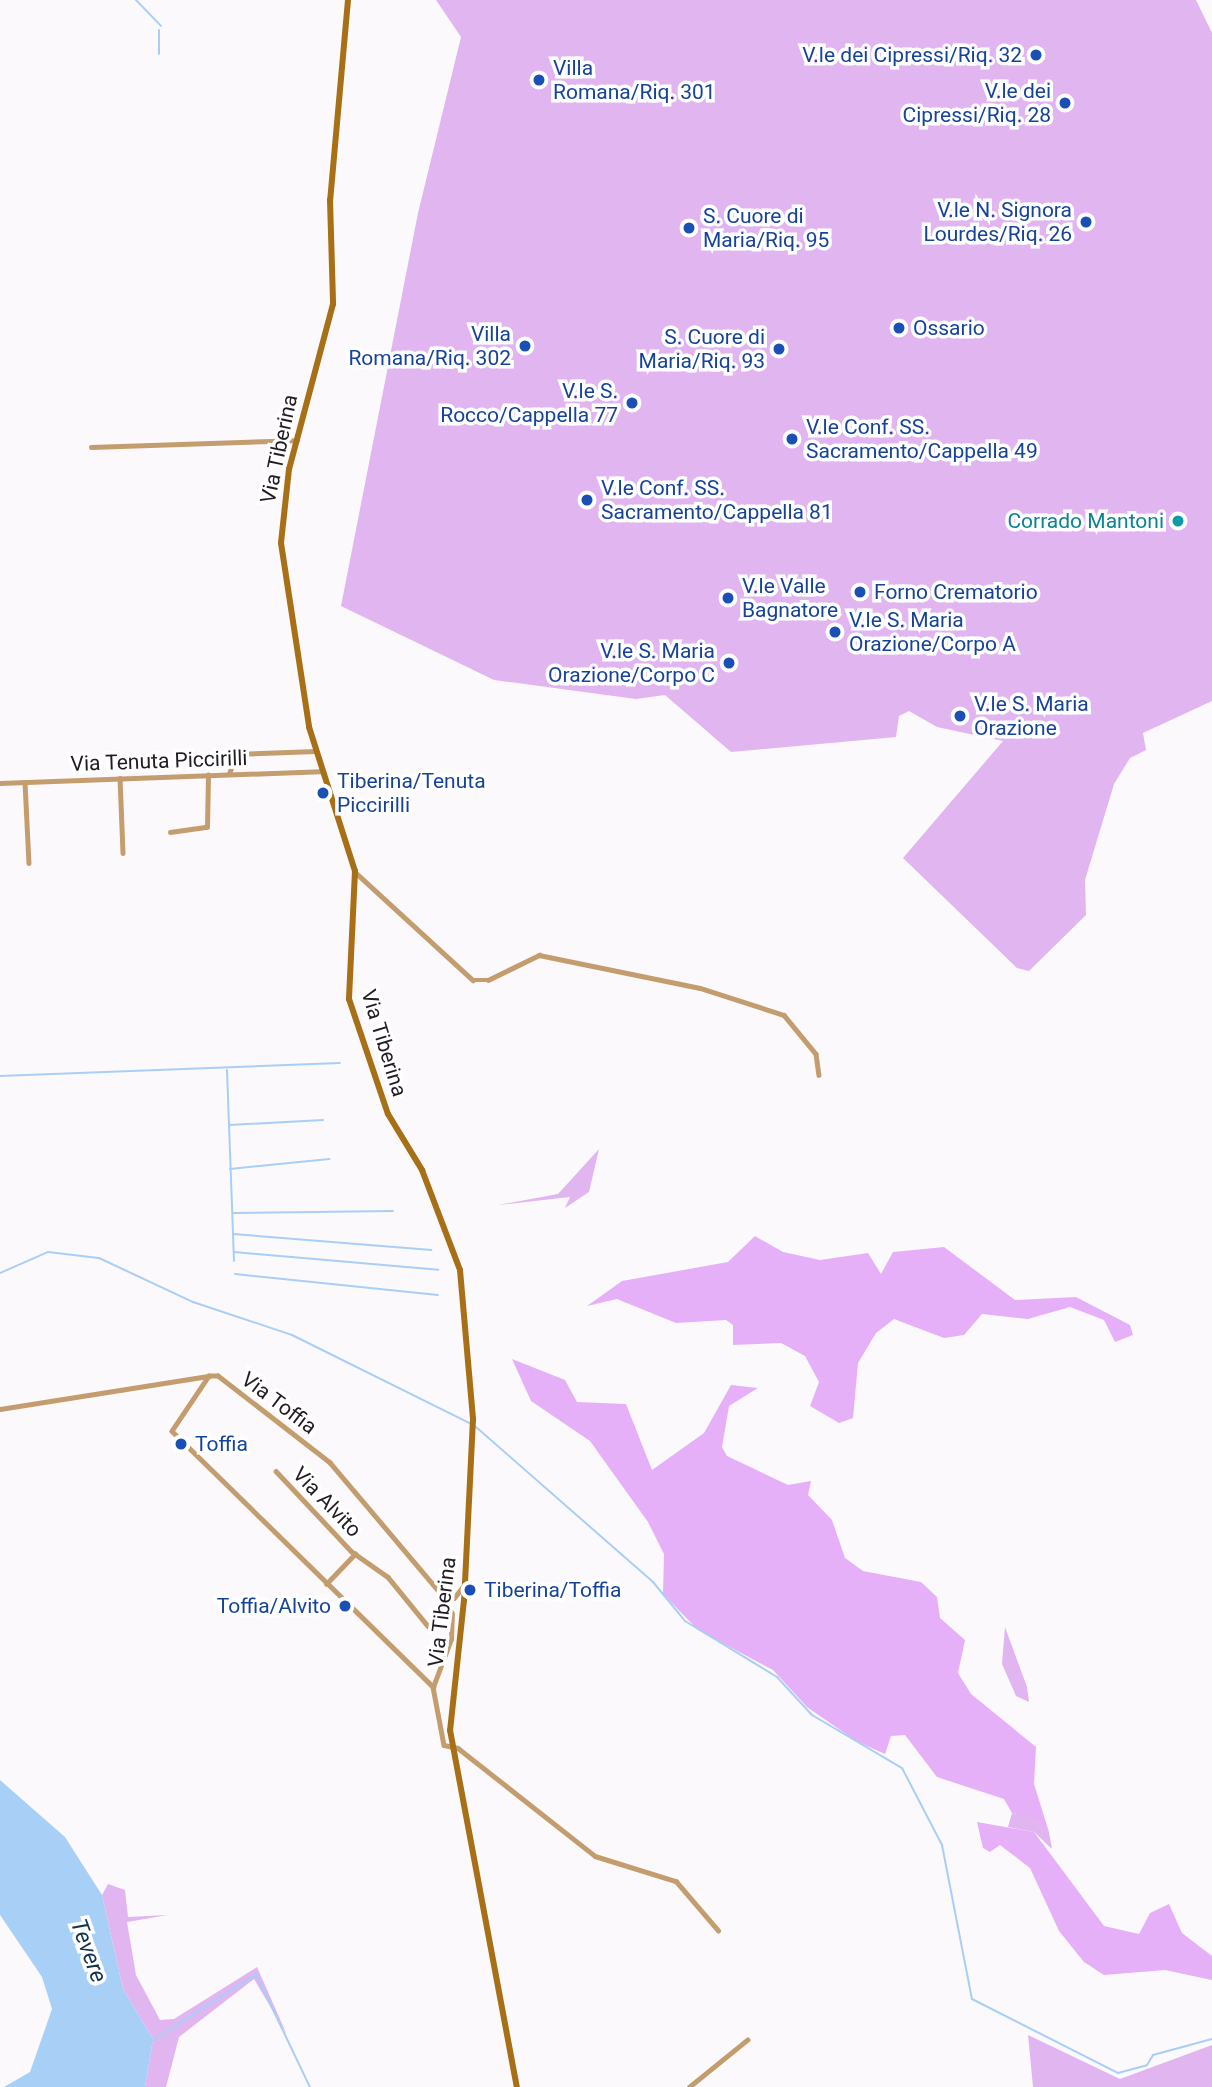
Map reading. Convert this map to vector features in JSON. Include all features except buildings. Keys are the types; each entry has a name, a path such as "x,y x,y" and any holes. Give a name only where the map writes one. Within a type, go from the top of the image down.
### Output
{"main road":[{"name":"Via Tiberina","path":"348,0 330,200 333,304 298,440 281,543 320,771 355,872 349,999 388,1114 412,1148 452,1240 472,1419 464,1600 450,1684 453,1746 517,2087"}],"street":[{"path":"91,447 298,440"},
{"path":"229,774 236,754 316,751"},
{"name":"Via Tenuta Piccirilli","path":"0,783 320,771"},
{"path":"170,831 207,827 208,775"},
{"path":"120,778 123,853"},
{"path":"25,782 29,863"},
{"path":"355,872 473,980 488,980 539,955 700,988 784,1016 816,1054 819,1075"},
{"path":"0,1409 209,1376"},
{"name":"Via Toffia","path":"433,1688 172,1431 209,1376 218,1376 323,1456 444,1598"},
{"name":"Via Alvito","path":"276,1471 355,1554 326,1584"},
{"path":"355,1554 386,1574 428,1626"},
{"path":"454,1598 465,1583"},
{"path":"464,1600 444,1598 453,1616 451,1639 433,1688 443,1744 453,1746 595,1856 676,1881 718,1930"},
{"path":"690,2087 747,2040"}],"shaded area":[{"path":"436,0 1196,0 1212,33 1212,701 1143,733 1146,750 1130,758 1114,784 1085,880 1086,915 1029,971 1017,968 903,858 1003,741 937,727 909,711 899,716 896,737 731,752 665,695 636,699 494,680 341,606 418,213 461,37"},
{"path":"599,1149 589,1192 565,1208 570,1197 498,1205 558,1194"},
{"path":"755,1236 783,1252 820,1260 868,1253 881,1274 893,1252 944,1247 1015,1300 1076,1297 1130,1325 1133,1335 1115,1342 1104,1320 1070,1307 1028,1319 982,1314 964,1335 944,1338 894,1319 876,1333 858,1363 853,1418 839,1423 810,1406 819,1382 805,1356 781,1343 733,1345 733,1325 726,1320 676,1323 617,1299 587,1306 622,1281 728,1262"},
{"path":"512,1359 565,1380 577,1402 626,1404 652,1470 704,1433 731,1385 758,1388 729,1406 722,1447 727,1456 788,1485 811,1481 808,1495 832,1520 845,1558 863,1571 921,1582 937,1597 940,1618 965,1640 958,1673 971,1694 1036,1747 1034,1784 1049,1832 1032,1817 1012,1813 1004,1799 937,1777 905,1735 891,1736 885,1754 856,1741 807,1707 773,1670 698,1630 663,1594 664,1554 648,1522 590,1441 531,1401"},
{"path":"1005,1627 1027,1687 1029,1702 1016,1696 1002,1664"},
{"path":"1012,1813 1032,1816 1049,1832 1052,1849 1034,1832 1008,1827"},
{"path":"977,1822 1034,1832 1104,1926 1139,1934 1150,1913 1169,1904 1182,1933 1212,1956 1212,1980 1165,1970 1104,1975 1084,1962 1059,1931 1030,1868 1000,1845 990,1852 983,1848"},
{"path":"108,1884 125,1890 128,1917 168,1915 127,1922 136,1975 160,2020 174,2019 257,1967 287,2035 254,1979 179,2037 166,2087 145,2087 153,2039 123,1989 102,1895"},
{"path":"1028,2035 1120,2079 1212,2045 1212,2087 1033,2087"}],"water":[{"name":"Tevere","path":"0,1780 65,1837 102,1895 123,1989 153,2039 145,2087 4,2087 30,2072 52,2009 42,1977 0,1915"}],"waterway":[{"path":"136,0 161,26"},
{"path":"159,30 159,54"},
{"path":"0,1076 340,1063"},
{"path":"227,1070 234,1261"},
{"path":"229,1125 323,1120"},
{"path":"230,1169 329,1159"},
{"path":"233,1213 393,1211"},
{"path":"233,1234 431,1250"},
{"path":"0,1273 48,1252 99,1258 193,1302 292,1335 471,1424"},
{"path":"234,1252 438,1270"},
{"path":"235,1274 438,1295"},
{"path":"476,1427 653,1582 685,1621 777,1677 812,1715 902,1768 942,1845 972,1999 1118,2073 1147,2065 1153,2055 1212,2039"},
{"path":"152,2041 256,1974 310,2087"}],"place":[{"name":"V.le dei Cipressi/Riq. 32","path":"1036,55"},
{"name":"Villa Romana/Riq. 301","path":"539,80"},
{"name":"V.le dei Cipressi/Riq. 28","path":"1065,103"},
{"name":"V.le N. Signora Lourdes/Riq. 26","path":"1086,222"},
{"name":"S. Cuore di Maria/Riq. 95","path":"689,228"},
{"name":"Ossario","path":"899,328"},
{"name":"Villa Romana/Riq. 302","path":"525,346"},
{"name":"S. Cuore di Maria/Riq. 93","path":"779,349"},
{"name":"V.le S. Rocco/Cappella 77","path":"632,403"},
{"name":"V.le Conf. SS. Sacramento/Cappella 49","path":"792,439"},
{"name":"V.le Conf. SS. Sacramento/Cappella 81","path":"587,500"},
{"name":"Corrado Mantoni","path":"1178,521"},
{"name":"Forno Crematorio","path":"860,592"},
{"name":"V.le Valle Bagnatore","path":"728,598"},
{"name":"V.le S. Maria Orazione/Corpo A","path":"835,632"},
{"name":"V.le S. Maria Orazione/Corpo C","path":"729,663"},
{"name":"V.le S. Maria Orazione","path":"960,716"},
{"name":"Tiberina/Tenuta Piccirilli","path":"323,793"},
{"name":"Toffia","path":"181,1444"},
{"name":"Tiberina/Toffia","path":"470,1590"},
{"name":"Toffia/Alvito","path":"345,1606"}]}
